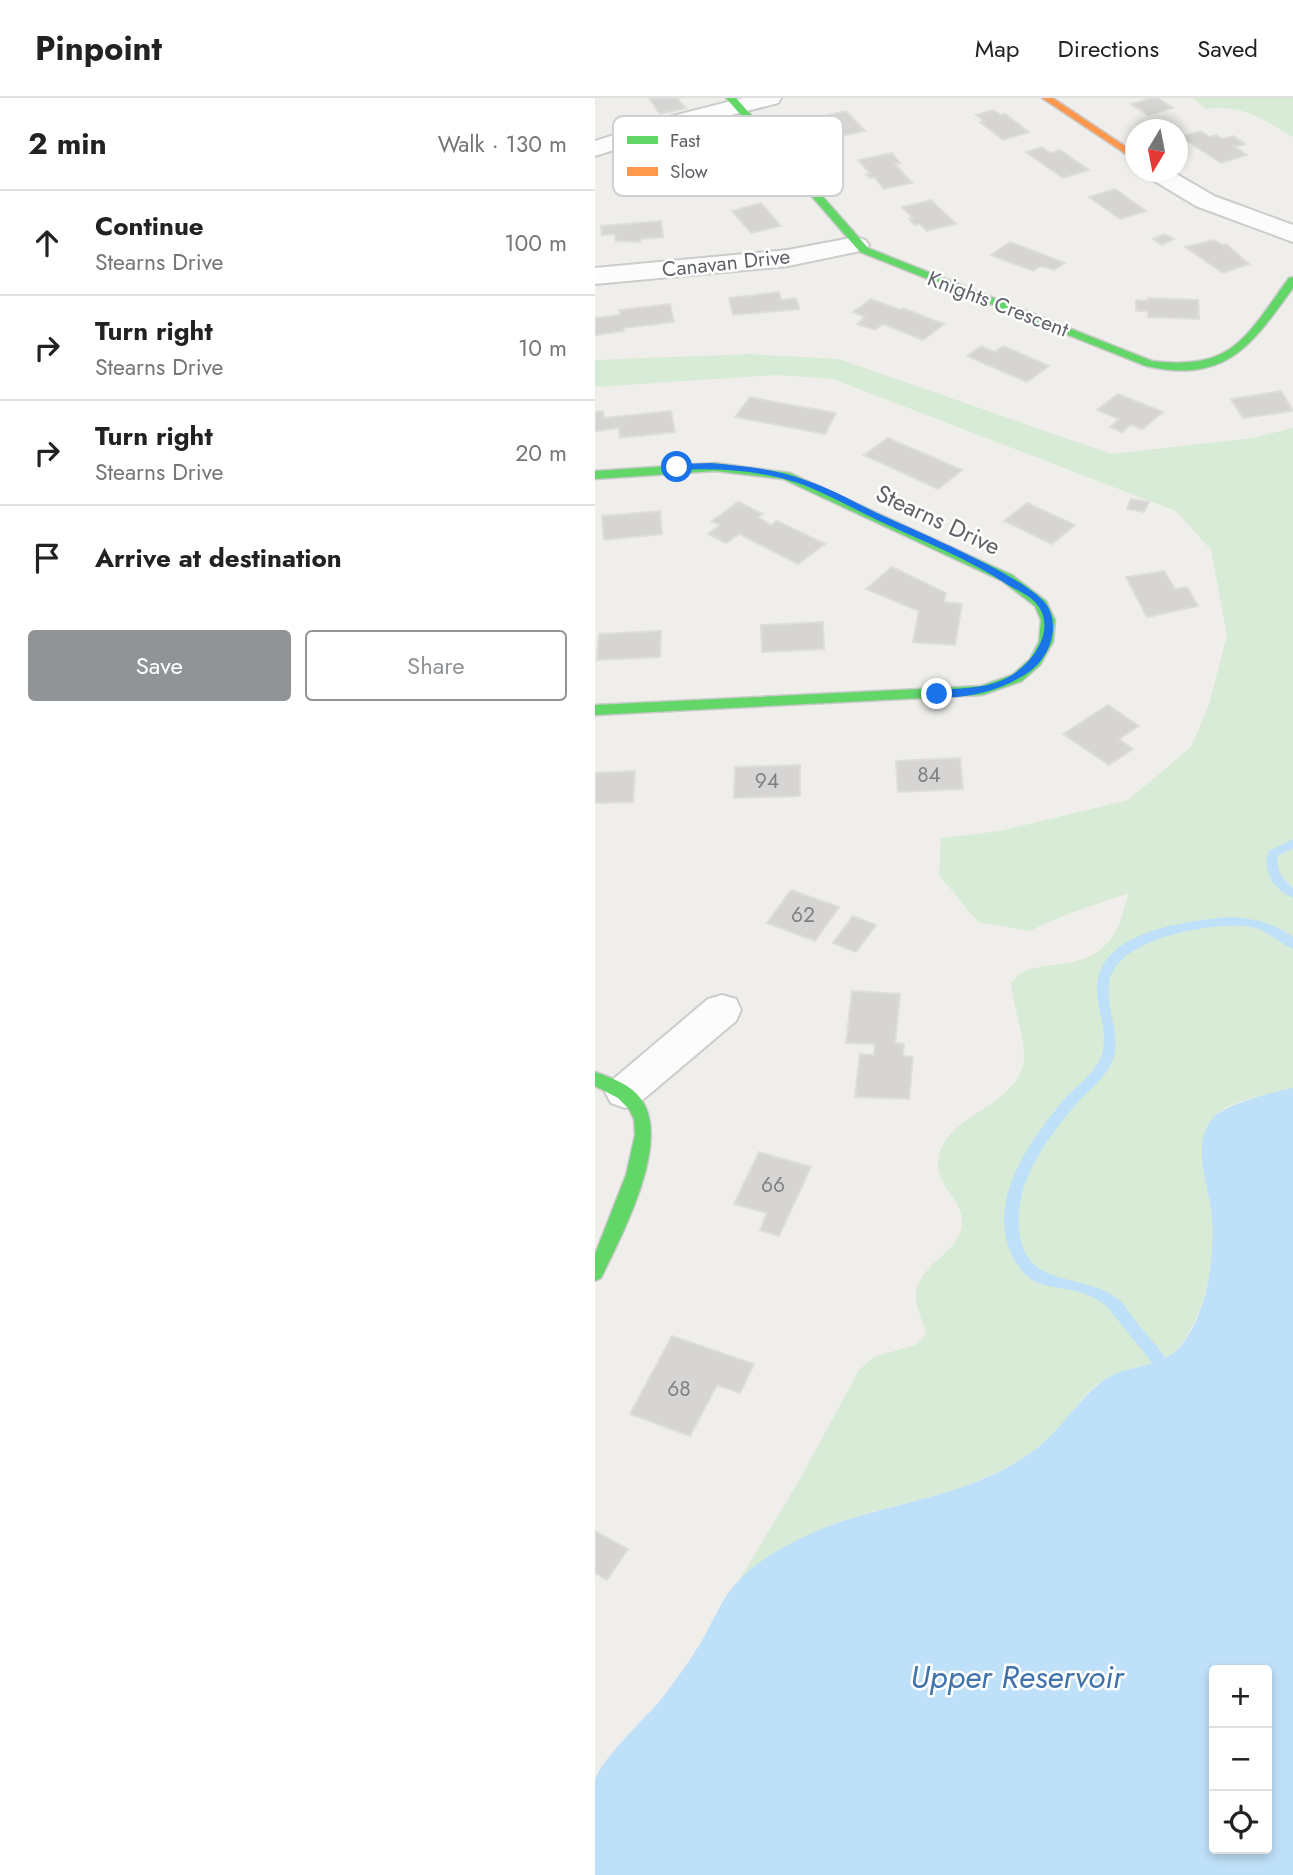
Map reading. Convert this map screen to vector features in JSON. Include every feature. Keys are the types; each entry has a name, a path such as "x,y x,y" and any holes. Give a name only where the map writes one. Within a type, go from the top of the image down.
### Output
{"street":[{"path":"693,116 734,102 771,98"},
{"path":"1047,98 1125,150"},
{"name":"Knights Crescent","path":"734,102 746,116"},
{"path":"595,149 613,143"},
{"path":"1174,182 1205,201 1293,234"},
{"name":"Knights Crescent","path":"814,196 856,245 873,255 1150,363 1172,369 1208,368 1227,359 1293,280"},
{"name":"Canavan Drive","path":"595,276 788,258 856,245"},
{"name":"Stearns Drive","path":"595,475 711,466 750,469 786,476 1007,578 1036,598 1044,608 1049,629 1048,640 1033,664 1007,683 990,688 937,694 595,710"},
{"path":"595,1273 615,1226 643,1140 643,1121 636,1105 610,1085 722,1010"}],"green space":[{"path":"1193,98 1293,98 1293,137 1252,114 1231,109 1206,109"},
{"path":"750,354 839,359 1111,454 1253,438 1293,428 1293,1092 1269,1094 1233,1104 1219,1112 1208,1127 1203,1155 1212,1214 1211,1265 1197,1317 1173,1353 1155,1363 1113,1376 1098,1384 1053,1434 1036,1449 1007,1467 956,1489 828,1526 783,1549 740,1579 800,1479 859,1370 874,1357 915,1345 926,1334 916,1302 917,1287 929,1268 954,1244 962,1223 958,1206 940,1175 939,1155 945,1141 956,1129 1011,1087 1020,1073 1024,1057 1011,983 1032,969 1074,962 1089,957 1102,948 1117,929 1129,893 1029,931 978,922 939,875 941,838 1000,831 1128,800 1191,747 1209,705 1227,635 1211,550 1176,511 833,379 777,375 595,387 595,360"}],"water":[{"name":"Upper Reservoir","path":"1293,1088 1293,1875 595,1875 595,1780 598,1772 671,1687 700,1644 728,1593 747,1572 774,1553 814,1532 868,1513 951,1491 1004,1469 1039,1446 1100,1383 1119,1373 1162,1360 1180,1347 1203,1303 1212,1250 1211,1205 1203,1168 1202,1142 1212,1119 1226,1109 1249,1099"}],"building":[{"path":"649,98 680,98 678,100 686,108 660,114"},
{"path":"1157,98 1173,108 1148,115 1131,104"},
{"path":"993,110 1001,115 1005,114 1029,132 1003,140 980,122 984,121 976,115"},
{"path":"846,111 865,131 843,136 843,116 823,116"},
{"path":"1200,131 1210,137 1216,135 1223,139 1233,136 1245,144 1235,147 1247,155 1221,163 1188,142 1188,135"},
{"path":"1042,147 1050,153 1060,150 1089,170 1063,178 1026,152"},
{"path":"892,153 900,163 895,164 912,183 884,189 874,177 870,178 866,174 870,173 858,160"},
{"path":"1115,189 1146,211 1120,219 1089,197"},
{"path":"931,200 956,224 927,231 920,224 915,225 909,219 913,218 902,207"},
{"path":"761,203 781,226 751,233 732,211"},
{"path":"661,221 663,237 640,239 641,242 616,241 615,234 602,235 601,226"},
{"path":"1164,234 1174,239 1162,245 1153,239"},
{"path":"1214,240 1226,244 1249,264 1223,273 1185,247"},
{"path":"1010,242 1065,263 1054,270 1041,266 1033,271 991,255"},
{"path":"779,292 781,300 796,298 799,309 733,315 729,298"},
{"path":"1148,298 1198,300 1199,319 1148,317 1148,311 1136,311 1136,300 1148,301"},
{"path":"871,299 944,324 923,340 883,324 875,330 857,324 865,317 853,312"},
{"path":"670,304 674,322 623,328 624,331 595,335 595,318 620,315 619,310"},
{"path":"981,346 995,352 1003,346 1049,366 1027,382 967,356"},
{"path":"1281,391 1293,411 1243,418 1231,399"},
{"path":"1118,394 1163,412 1142,429 1131,425 1122,432 1110,427 1119,419 1097,410"},
{"path":"750,397 836,413 825,434 735,417"},
{"path":"603,411 604,418 671,411 675,432 620,438 619,428 595,431 595,412"},
{"path":"888,438 962,470 938,489 864,455"},
{"path":"1131,499 1149,502 1144,512 1127,509"},
{"path":"738,502 763,514 758,517 771,525 777,521 825,544 798,564 739,534 726,543 708,534 720,525 712,521"},
{"path":"1027,503 1075,525 1052,544 1004,521"},
{"path":"660,511 662,534 604,540 602,516"},
{"path":"892,567 946,593 944,602 962,604 955,645 913,642 919,611 866,589"},
{"path":"1164,571 1175,589 1187,587 1198,606 1147,617 1126,577"},
{"path":"823,622 824,649 762,652 761,625"},
{"path":"661,631 660,657 597,660 599,634"},
{"path":"1108,705 1139,726 1119,739 1133,749 1109,765 1063,734"},
{"path":"960,758 963,789 898,792 896,761"},
{"path":"800,765 800,796 734,798 735,767"},
{"path":"635,771 633,802 595,803 595,773"},
{"path":"791,890 839,907 815,941 767,923"},
{"path":"853,916 876,925 856,952 833,943"},
{"path":"852,991 900,994 895,1043 904,1044 903,1056 913,1057 909,1099 855,1097 860,1054 874,1055 875,1044 846,1043"},
{"path":"759,1152 811,1167 779,1236 760,1230 767,1213 734,1204"},
{"path":"672,1336 754,1364 740,1393 717,1385 690,1436 630,1414"},
{"path":"595,1531 628,1549 607,1580 595,1573"}],"waterway":[{"path":"1293,843 1273,854 1272,861 1275,877 1293,894"},
{"path":"1159,1361 1113,1303 1086,1289 1044,1279 1032,1273 1022,1262 1015,1245 1012,1225 1013,1204 1018,1185 1026,1166 1048,1131 1105,1063 1110,1041 1102,986 1104,975 1112,961 1126,949 1145,939 1210,923 1246,922 1259,925 1277,932 1293,944"}],"traffic: fast":[{"path":"731,98 747,116"},
{"path":"817,196 864,250 1150,364 1201,366 1220,360 1250,337 1293,280"},
{"path":"595,475 715,467 786,476 1007,578 1041,604 1048,620 1046,642 1035,662 1017,678 982,690 595,710"},
{"path":"595,1079 617,1088 630,1098 642,1119 643,1135 635,1175 595,1273"}],"traffic: slow":[{"path":"1047,98 1125,150"}],"route":[{"path":"677,467 729,466 769,471 803,482 991,569 1023,587 1036,598 1044,608 1049,629 1048,640 1033,664 1007,683 990,688 937,694"}]}
